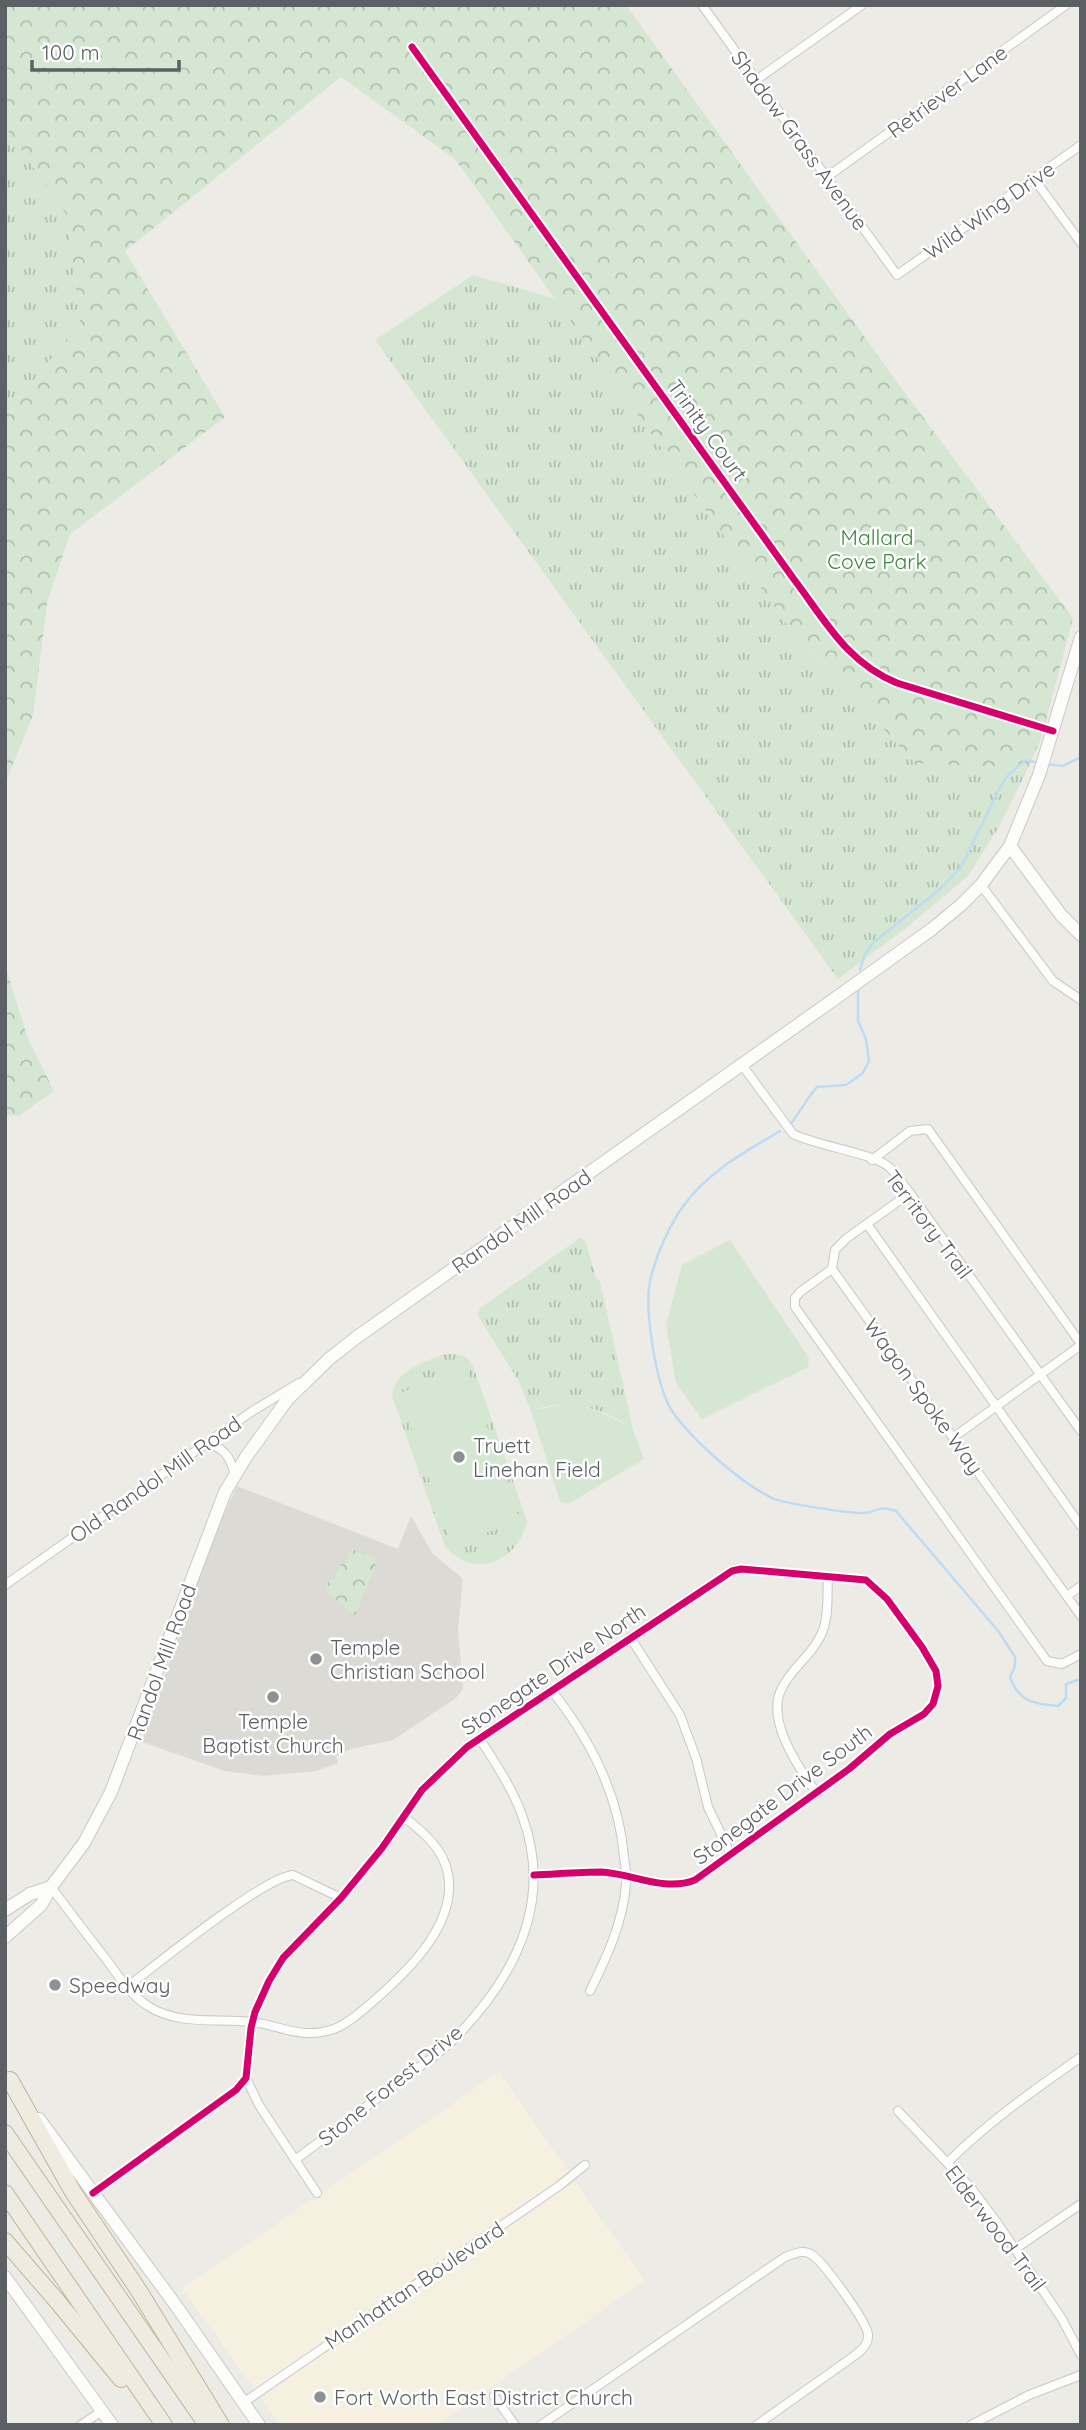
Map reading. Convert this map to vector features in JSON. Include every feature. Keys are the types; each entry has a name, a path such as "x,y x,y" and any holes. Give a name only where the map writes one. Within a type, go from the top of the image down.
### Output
{"highway":[{"path":"8,2077 73,2192 139,2291 221,2425"},
{"path":"5,2133 207,2425"},
{"path":"5,2193 164,2425"},
{"path":"5,2241 158,2425"}],"main road":[{"name":"Randol Mill Road","path":"5,1937 41,1905 84,1843 111,1792 149,1698 215,1514 235,1475 269,1424 308,1378 357,1337 932,929 981,885 1010,846 1039,775 1081,637"},
{"path":"1010,846 1061,915 1081,935"},
{"name":"Randol Mill Road","path":"5,1910 30,1894 51,1887"},
{"path":"8,2077 177,2307 259,2425"},
{"path":"5,2277 112,2425"}],"street":[{"name":"Shadow Grass Avenue","path":"702,5 897,275"},
{"path":"756,80 862,5"},
{"name":"Retriever Lane","path":"827,177 1066,5"},
{"name":"Trinity Court","path":"412,47 776,555 851,654 877,675 897,683 1053,731"},
{"name":"Wild Wing Drive","path":"897,275 1081,145"},
{"path":"1034,179 1081,243"},
{"path":"981,885 1052,981 1081,1000"},
{"name":"Territory Trail","path":"742,1065 793,1134 816,1144 887,1165 910,1193 1081,1432"},
{"path":"872,1160 910,1131 928,1129 1081,1344 954,1437"},
{"path":"910,1193 835,1250 832,1269 800,1292 795,1298 795,1307 1047,1661 1062,1664 1081,1654"},
{"path":"867,1224 1081,1526"},
{"name":"Wagon Spoke Way","path":"832,1269 1081,1616"},
{"name":"Old Randol Mill Road","path":"5,1585 200,1447 308,1378"},
{"path":"200,1447 211,1445 223,1451 232,1463 235,1475"},
{"name":"Stonegate Drive North","path":"246,2078 252,2022 269,1981 283,1958 341,1898 435,1776 480,1739 732,1570 866,1580 877,1587 922,1647 936,1671 938,1680"},
{"path":"816,1792 782,1733 778,1707 781,1688 812,1650 823,1631 828,1576"},
{"path":"1067,1596 1081,1586"},
{"path":"630,1637 680,1715 696,1758 708,1807 732,1855"},
{"name":"Stonegate Drive South","path":"534,1875 603,1872 669,1885 682,1885 695,1880 849,1769 890,1734 924,1714 933,1704 939,1686 938,1680"},
{"path":"552,1691 580,1730 599,1764 618,1819 626,1876 614,1942 590,1990"},
{"name":"Stone Forest Drive","path":"295,2160 450,2043 493,1994 522,1942 532,1907 534,1875 531,1846 516,1798 480,1739"},
{"path":"51,1887 127,1987 157,2011 188,2020 252,2022 299,2035 319,2033 338,2027 366,2008 407,1971 426,1947 440,1920 450,1892 448,1872 434,1844 404,1818"},
{"path":"127,1987 250,1895 284,1875 292,1875 341,1898"},
{"path":"948,2162 1006,2109 1081,2057"},
{"path":"93,2193 236,2090 246,2078 259,2105 317,2193"},
{"name":"Elderwood Trail","path":"898,2110 971,2188 1062,2319 1081,2355"},
{"name":"Manhattan Boulevard","path":"243,2403 559,2186 584,2165"},
{"path":"1015,2249 1081,2204"},
{"path":"541,2425 786,2257 803,2251 810,2253 821,2262 842,2290 868,2335 864,2347 757,2425"},
{"path":"971,2425 1029,2395 1081,2375"},
{"path":"494,2396 515,2425"},
{"path":"81,2425 102,2411"}],"shaded area":[{"name":"Temple Christian School","path":"237,1486 398,1549 411,1516 433,1554 463,1579 458,1630 463,1689 456,1698 393,1740 351,1749 336,1756 338,1763 316,1771 263,1776 225,1771 142,1742 194,1591"},
{"path":"499,2072 645,2281 437,2425 280,2425 182,2288"}],"green space":[{"name":"Mallard Cove Park","path":"5,5 626,5 899,385 1073,618 1041,739 1028,768 915,763 789,627 455,159 341,77 125,251 225,417 70,534 47,603 33,715 5,784 5,403 35,392 47,364 80,322 68,217 5,126"},
{"path":"5,126 68,217 80,322 47,364 35,393 5,403"},
{"path":"473,275 557,299 789,627 915,763 1028,768 1000,825 968,876 905,929 838,979 375,340"},
{"path":"5,965 28,1039 54,1091 19,1116 5,1115"},
{"path":"580,1238 585,1240 596,1278 600,1281 633,1430 610,1416 585,1407 557,1405 531,1411 518,1380 478,1316 480,1308"},
{"path":"730,1240 809,1358 808,1367 702,1419 676,1383 666,1325 682,1265"},
{"name":"Truett Linehan Field","path":"445,1354 461,1356 473,1366 527,1521 515,1547 494,1562 469,1562 457,1557 445,1546 392,1396 394,1387 405,1373"},
{"name":"Truett Linehan Field","path":"467,1369 520,1521 452,1545 399,1393"},
{"path":"564,1404 590,1409 630,1427 644,1459 568,1504 560,1501 531,1411"},
{"path":"351,1549 378,1559 355,1616 325,1590 329,1579 335,1579 341,1564 345,1565"}],"waterway":[{"path":"1045,764 1063,766 1081,757"},
{"path":"860,970 865,954 873,943 940,889 961,867 1009,774 1026,760 1039,763"},
{"path":"789,1126 817,1087 846,1085 863,1073 869,1061 866,1039 858,1021 858,989"},
{"path":"780,1131 728,1163 705,1182 679,1213 660,1249 649,1290 650,1326 656,1365 672,1411 718,1460 772,1498 854,1513 883,1508 896,1511 999,1632 1015,1657 1015,1666 1010,1677 1023,1697 1035,1703 1058,1706 1066,1698 1066,1684 1081,1679"}],"cycle path":[{"path":"412,47 816,609 850,652 879,674 897,683 1053,731"},
{"path":"93,2193 236,2090 246,2078 255,2012 283,1958 341,1898 382,1848 422,1790 467,1747 732,1571 741,1569 866,1580 887,1599 936,1671 938,1686 933,1704 924,1714 890,1734 849,1769 695,1880 660,1883 602,1872 534,1875"}],"place":[{"name":"Truett Linehan Field","path":"459,1457"},
{"name":"Temple Christian School","path":"316,1659"},
{"name":"Temple Baptist Church","path":"273,1697"},
{"name":"Speedway","path":"55,1985"},
{"name":"Fort Worth East District Church","path":"320,2397"}]}
